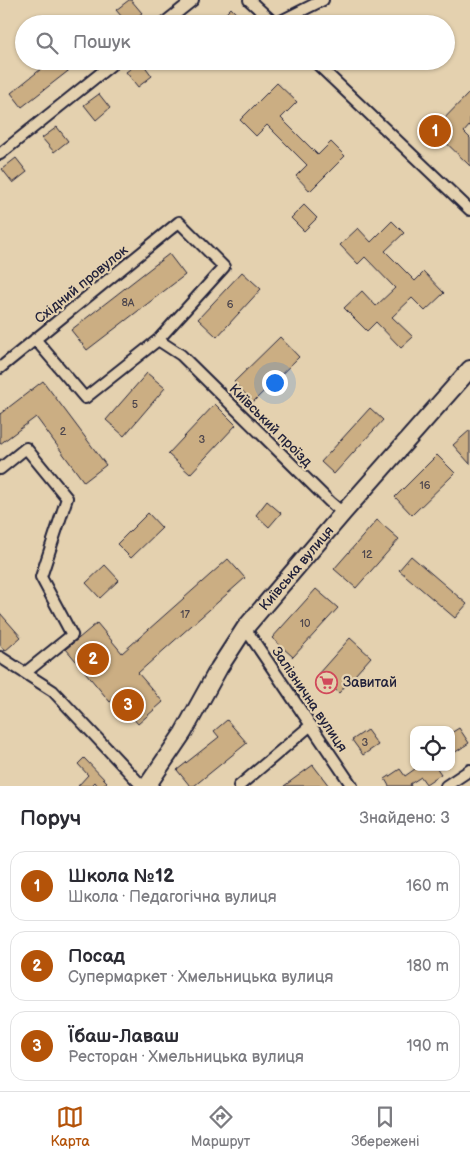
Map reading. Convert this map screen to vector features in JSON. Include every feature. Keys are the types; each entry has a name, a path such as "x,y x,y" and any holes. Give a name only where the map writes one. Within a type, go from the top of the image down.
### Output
{"main road":[{"name":"Київська вулиця","path":"147,786 183,733 219,668 245,628 470,369"}],"street":[{"path":"174,15 192,0"},
{"path":"249,0 265,15"},
{"path":"293,15 323,0"},
{"path":"0,154 105,70"},
{"path":"323,70 470,210"},
{"name":"Східний провулок","path":"0,368 179,222 224,266 158,340"},
{"path":"35,340 85,398 158,340"},
{"name":"Київський проїзд","path":"158,340 181,355 343,513"},
{"path":"0,469 26,448 67,498 41,578 72,635 25,673"},
{"name":"Залізнична вулиця","path":"245,628 352,786"},
{"path":"0,658 53,691 142,786"},
{"path":"239,786 311,725"},
{"path":"446,786 461,782 470,770"}],"building":[{"path":"131,0 142,13 139,15 120,15 116,10"},
{"path":"231,8 238,15 224,15"},
{"path":"40,70 69,70 22,107 11,93"},
{"path":"129,70 148,70 152,76 138,87 126,72"},
{"path":"277,83 297,102 281,118 318,155 331,142 345,156 310,191 296,176 307,165 267,125 256,136 240,120"},
{"path":"470,92 470,125 464,132 470,138 470,166 433,130"},
{"path":"99,94 110,108 96,120 84,105"},
{"path":"57,127 68,141 54,152 42,138"},
{"path":"16,158 27,172 13,183 2,169"},
{"path":"304,205 317,218 304,231 291,218"},
{"path":"392,221 404,233 385,251 415,281 424,272 444,293 425,311 412,298 392,317 413,337 401,348 376,322 367,331 344,308 362,291 376,306 395,288 365,257 358,264 340,245 358,228 371,242"},
{"path":"169,254 185,275 87,350 71,330"},
{"path":"242,272 261,289 217,337 198,319"},
{"path":"280,337 299,357 253,402 234,382"},
{"path":"147,373 165,388 124,436 106,420"},
{"path":"43,381 106,465 84,482 36,417 0,444 0,414"},
{"path":"215,404 236,425 190,474 168,454"},
{"path":"370,408 383,420 334,474 321,462"},
{"path":"470,430 470,464 453,445"},
{"path":"437,455 455,473 412,515 395,497"},
{"path":"267,501 281,513 269,527 256,515"},
{"path":"148,513 162,528 131,558 117,544"},
{"path":"377,520 399,539 356,588 334,569"},
{"path":"411,556 467,604 455,618 399,570"},
{"path":"228,559 245,578 138,673 163,702 138,724 115,698 110,702 66,649 97,623 122,653"},
{"path":"105,565 119,580 100,598 86,583"},
{"path":"316,589 338,608 293,657 272,638"},
{"path":"0,613 21,637 5,651 0,645"},
{"path":"350,638 371,657 339,693 318,674"},
{"path":"227,720 247,743 194,786 190,786 177,770 219,737 214,731"},
{"path":"459,728 469,743 455,752 455,730"},
{"path":"367,730 378,745 363,755 352,740"},
{"path":"84,758 107,782 103,786 98,786 95,782 91,786 78,786 88,775 78,764"},
{"path":"313,765 329,786 284,786"},
{"path":"400,769 405,776 412,771 439,771 441,774 426,784 421,777 410,784 411,786 389,786 385,779"}],"place":[{"name":"Школа №12","path":"435,131"},
{"name":"Посад","path":"93,659"},
{"name":"Завитай","path":"327,682"},
{"name":"Їбаш-Лаваш","path":"128,705"}]}
